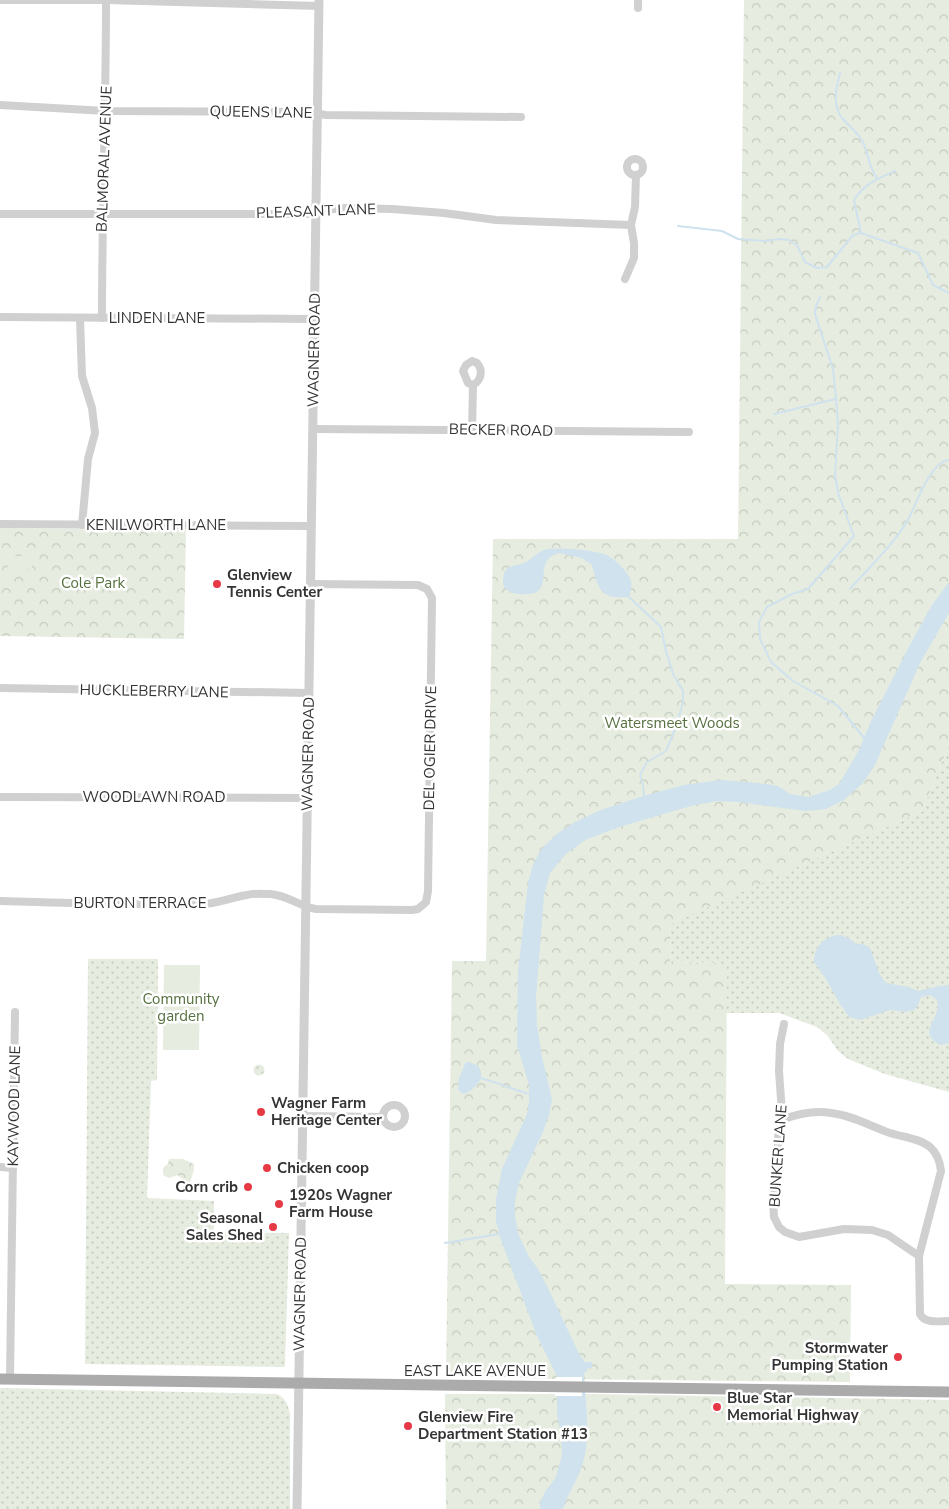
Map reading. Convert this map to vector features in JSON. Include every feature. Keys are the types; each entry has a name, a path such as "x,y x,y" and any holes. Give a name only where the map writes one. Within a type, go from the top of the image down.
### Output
{"main road":[{"name":"EAST LAKE AVENUE","path":"5,1379 949,1392"}],"street":[{"path":"0,0 319,3"},
{"name":"BALMORAL AVENUE","path":"102,318 106,0"},
{"name":"WAGNER ROAD","path":"297,1509 319,3"},
{"name":"QUEENS LANE","path":"0,105 106,111 295,112 326,115 521,117"},
{"path":"625,279 634,258 631,225 635,207 636,176"},
{"name":"PLEASANT LANE","path":"0,214 306,214 345,208 402,209 496,220 631,225"},
{"name":"LINDEN LANE","path":"0,317 315,319"},
{"path":"80,319 82,376 92,408 95,433 88,460 82,525"},
{"path":"472,430 473,385"},
{"name":"BECKER ROAD","path":"313,429 689,432"},
{"name":"KENILWORTH LANE","path":"0,524 311,526"},
{"name":"DEL OGIER DRIVE","path":"306,908 418,909 426,902 429,881 432,604 430,593 427,589 418,585 310,584"},
{"name":"HUCKLEBERRY LANE","path":"0,688 309,693"},
{"name":"WOODLAWN ROAD","path":"0,797 307,798"},
{"name":"BURTON TERRACE","path":"0,901 79,904 204,904 233,899 247,894 272,894 292,900 306,908"},
{"name":"KAYWOOD LANE","path":"5,1379 13,1168 15,1012"},
{"name":"BUNKER LANE","path":"784,1024 780,1044 779,1071 782,1105 778,1138 778,1171 773,1201 774,1217 779,1227 785,1232 799,1237 844,1229 872,1230 888,1235 919,1256"},
{"path":"781,1120 806,1113 844,1115 892,1134 922,1142 930,1147 938,1157 940,1171 919,1256 920,1314 926,1320 949,1321"},
{"path":"302,1116 383,1117"},
{"path":"0,1167 13,1168"}],"green space":[{"name":"Watersmeet Woods","path":"744,0 949,0 949,745 922,811 671,924 670,962 727,963 725,1284 851,1285 850,1382 555,1379 446,1375 452,961 486,961 493,539 738,539"},
{"name":"Cole Park","path":"0,528 186,530 184,639 0,636"},
{"path":"31,555 32,569 8,571 7,557"},
{"path":"949,745 949,1092 885,1074 848,1059 838,1051 827,1035 817,1027 779,1013 726,1013 726,963 670,962 671,923 922,811"},
{"path":"88,959 158,959 157,1080 151,1081 147,1198 214,1201 214,1232 289,1233 285,1367 85,1364"},
{"name":"Community garden","path":"164,965 200,965 199,1050 163,1050"},
{"path":"259,1064 265,1070 259,1076 253,1070"},
{"path":"169,1159 183,1159 194,1164 190,1182 185,1182 178,1175 169,1178 163,1175 163,1168 168,1164"},
{"path":"0,1388 276,1394 286,1401 290,1414 290,1509 0,1509"},
{"path":"445,1394 591,1394 949,1400 949,1509 446,1509"}],"water":[{"path":"547,549 583,550 608,556 626,571 630,578 632,585 629,597 612,597 607,595 596,581 592,565 582,558 559,553 550,557 546,562 541,588 538,591 531,594 522,594 513,593 506,589 503,584 503,577 509,567 526,562"},
{"path":"949,582 949,613 921,661 874,767 862,784 844,800 826,809 806,811 717,801 691,806 619,827 585,840 566,854 550,873 544,895 536,997 537,1025 542,1057 552,1099 543,1132 519,1183 515,1201 515,1216 518,1233 529,1257 549,1290 579,1354 585,1362 592,1362 592,1368 587,1368 588,1370 584,1373 587,1437 582,1466 563,1509 540,1509 540,1503 545,1492 556,1477 562,1455 561,1434 557,1415 557,1376 537,1336 501,1240 496,1221 496,1199 502,1169 527,1114 529,1102 529,1085 517,1045 518,971 528,883 533,865 541,849 557,834 575,822 601,810 684,785 720,780 758,783 778,786 790,794 808,797 830,790 839,784 858,752 872,719 912,641 932,605"},
{"path":"841,935 855,943 870,948 879,973 885,982 918,991 949,985 949,1043 940,1045 930,1035 931,1024 938,1007 937,1000 930,995 921,997 914,1010 906,1012 890,1010 860,1020 849,1017 814,962 816,951 822,942 830,937"},
{"path":"466,1062 478,1067 481,1071 481,1076 475,1087 463,1094 458,1090 459,1078"}],"pier":[{"path":"556,1377 582,1377 582,1396 555,1396"}],"waterway":[{"path":"840,73 836,90 837,108 842,118 863,142 877,178"},
{"path":"861,233 854,200 867,186 895,171"},
{"path":"678,226 722,231 738,239 789,240 797,245 805,262 817,268 827,267 853,235 861,233 918,253 933,285 949,293"},
{"path":"820,297 815,314 833,369 836,398"},
{"path":"774,414 836,399 838,425 835,474 838,493 854,536 808,589 792,594 767,607 759,622 760,639 771,662 793,681 838,706 865,739"},
{"path":"850,589 899,534 931,474 943,462 949,460"},
{"path":"629,597 661,627 673,674 683,691 683,702 676,727 666,751 647,762 640,775 644,797"},
{"path":"480,1078 530,1094"},
{"path":"445,1243 499,1234"}],"place":[{"name":"Glenview Tennis Center","path":"217,584"},
{"name":"Wagner Farm Heritage Center","path":"261,1112"},
{"name":"Chicken coop","path":"267,1168"},
{"name":"Corn crib","path":"248,1187"},
{"name":"1920s Wagner Farm House","path":"279,1204"},
{"name":"Seasonal Sales Shed","path":"273,1227"},
{"name":"Stormwater Pumping Station","path":"898,1357"},
{"name":"Blue Star Memorial Highway","path":"717,1407"},
{"name":"Glenview Fire Department Station #13","path":"408,1426"}]}
